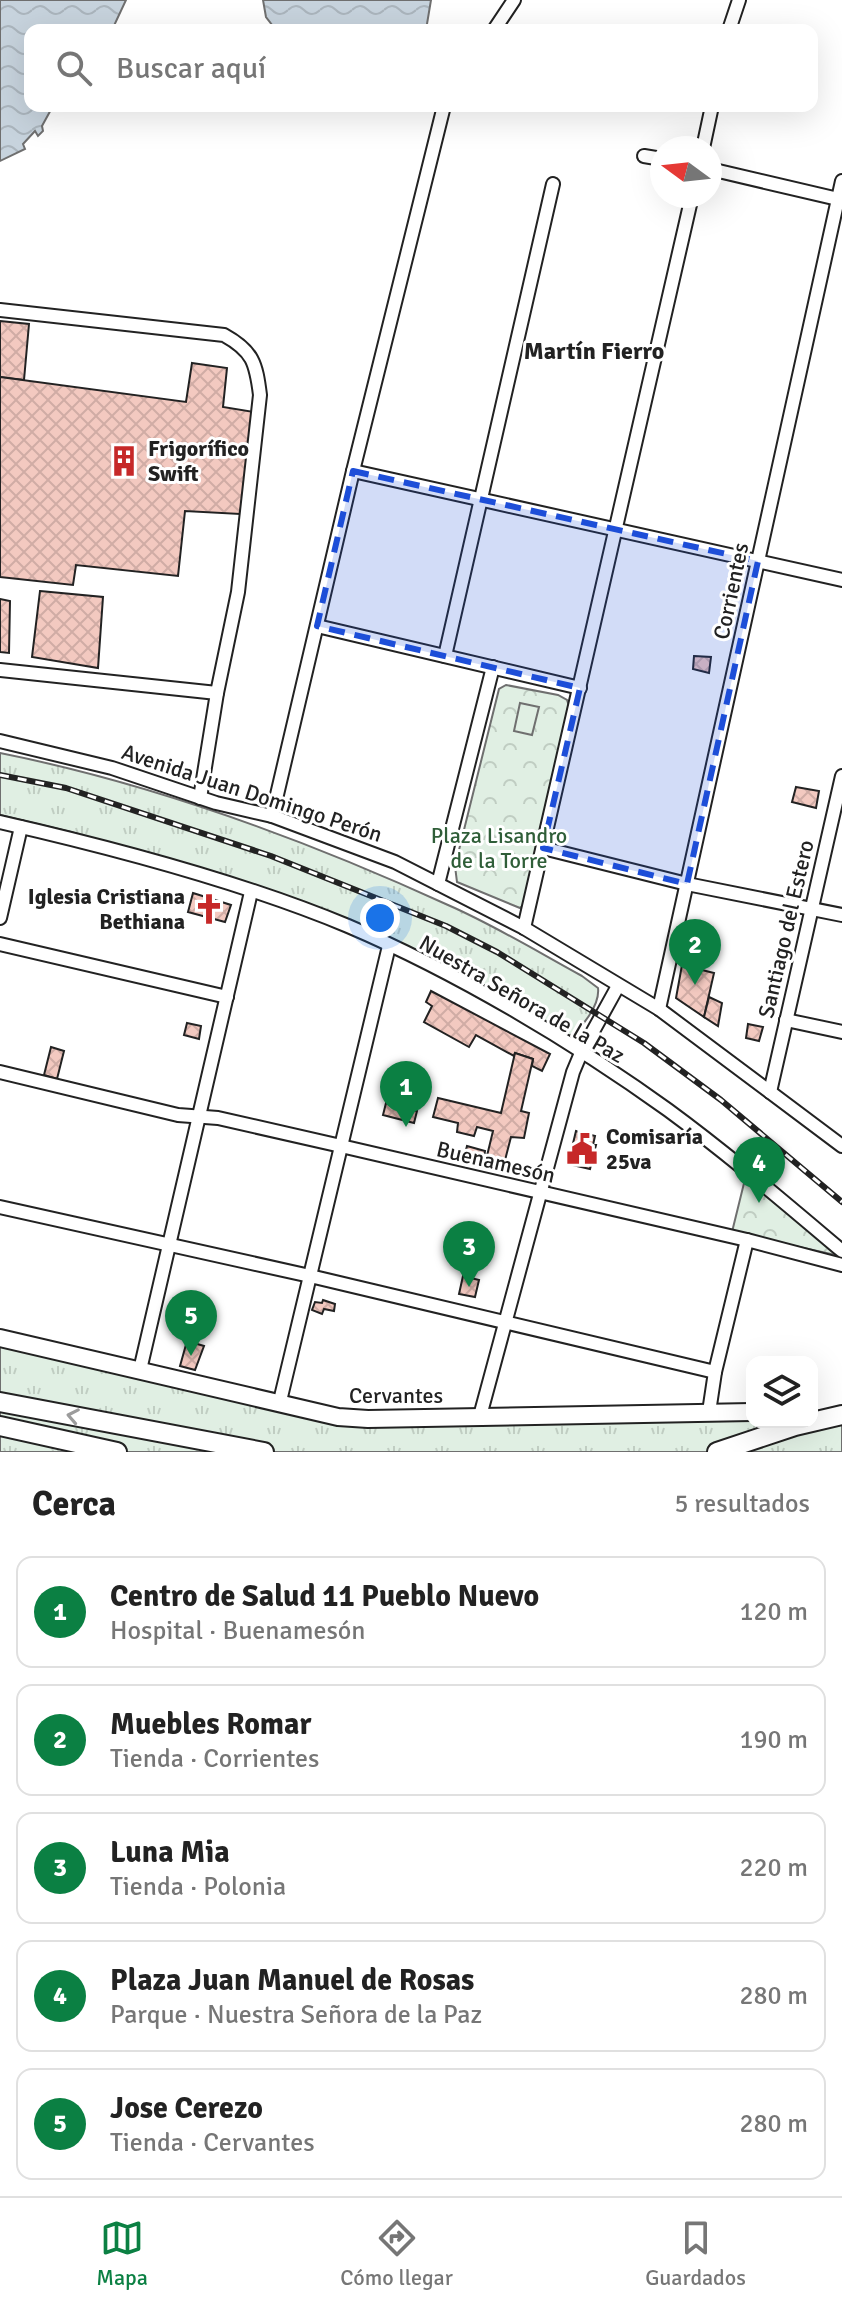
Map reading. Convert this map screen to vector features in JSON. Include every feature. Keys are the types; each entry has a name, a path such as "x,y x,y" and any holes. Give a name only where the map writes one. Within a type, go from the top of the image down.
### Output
{"highway":[{"path":"0,1402 264,1452"},
{"path":"717,1452 842,1414"},
{"path":"0,1426 117,1452"}],"main road":[{"name":"Cervantes","path":"0,1338 338,1417 746,1412"},
{"path":"818,1412 842,1414"}],"street":[{"path":"498,24 514,0"},
{"path":"731,24 739,0"},
{"path":"272,816 442,112"},
{"path":"706,136 711,112"},
{"path":"644,156 650,157"},
{"path":"722,172 840,200"},
{"name":"Corrientes","path":"659,1009 842,181"},
{"path":"445,656 553,184"},
{"path":"524,928 689,208"},
{"path":"0,310 224,335 244,346 256,366 260,395 238,592 200,798"},
{"path":"353,471 842,580"},
{"path":"317,626 580,688"},
{"path":"438,884 493,667"},
{"path":"0,670 217,693"},
{"name":"Avenida Juan Domingo Perón","path":"0,741 112,768 200,798 272,816 395,862 524,928 659,1009 842,1146"},
{"name":"Santiago del Estero","path":"770,1092 842,776"},
{"name":"Nuestra Señora de la Paz","path":"0,822 251,892 348,926 454,978 581,1053 667,1110 842,1251"},
{"path":"0,918 21,827"},
{"path":"543,848 687,884 842,915"},
{"path":"140,1370 251,892"},
{"path":"0,944 227,997"},
{"path":"280,1401 389,946"},
{"path":"480,1416 581,1053 618,986"},
{"path":"786,1020 842,1032"},
{"name":"Buenamesón","path":"0,1072 178,1115 218,1118 341,1146 842,1265"},
{"path":"0,1207 310,1276 715,1372"},
{"path":"709,1412 715,1372 747,1240"}],"highlighted area":[{"path":"353,471 758,561 687,884 543,848 580,688 317,626"}],"green space":[{"name":"Plaza Lisandro de la Torre","path":"506,685 558,695 567,700 570,709 527,902 520,908 457,882 455,866 499,689"},
{"path":"520,703 539,707 532,735 514,731"},
{"path":"0,753 172,797 284,836 394,881 482,921 582,976 598,988 593,1008 585,1022 569,1036 437,962 220,876 71,832 0,815"},
{"path":"746,1175 840,1256 732,1232"},
{"path":"0,1338 339,1417 746,1412 746,1428 818,1428 818,1412 842,1412 842,1452 0,1452"}],"water":[{"path":"0,0 126,0 115,24 24,24 24,112 50,112 42,126 43,131 38,136 35,131 23,144 25,149 0,161"},
{"path":"263,0 431,0 427,24 271,24 266,17"}],"building":[{"path":"0,321 29,324 24,380 0,377"},
{"name":"Frigorífico Swift","path":"192,363 227,368 223,407 254,412 240,514 185,511 178,576 76,565 73,585 0,577 0,377 186,402"},
{"path":"40,591 103,597 98,668 32,657"},
{"path":"0,599 10,601 9,653 0,652"},
{"path":"694,656 711,657 709,673 693,669"},
{"path":"796,787 819,791 816,808 792,802"},
{"name":"Iglesia Cristiana Bethiana","path":"193,893 231,905 225,922 188,912"},
{"path":"682,965 714,973 704,1017 676,998"},
{"path":"431,991 550,1054 542,1071 532,1066 533,1059 515,1053 514,1056 476,1035 469,1047 424,1022 432,1006 426,1002"},
{"path":"709,997 722,1003 718,1026 704,1017"},
{"path":"187,1023 201,1026 199,1039 184,1035"},
{"path":"748,1024 763,1027 759,1041 746,1038"},
{"path":"51,1047 64,1051 57,1079 44,1075"},
{"path":"515,1053 533,1059 521,1111 529,1113 524,1138 511,1137 504,1164 486,1160 493,1131 477,1127 474,1136 457,1132 458,1123 433,1117 438,1098 501,1113"},
{"path":"386,1103 417,1111 414,1123 383,1115"},
{"path":"576,1131 595,1136 590,1169 568,1164"},
{"path":"467,1146 485,1151 483,1163 464,1158"},
{"path":"463,1276 479,1280 475,1297 459,1294"},
{"path":"323,1300 335,1304 334,1311 324,1309 322,1314 312,1310 315,1302 322,1303"},
{"path":"187,1341 204,1346 195,1370 180,1366"}],"railway":[{"path":"0,775 66,788 271,856 446,926 497,952 644,1043 721,1100 842,1202"}],"place":[{"name":"Frigorífico Swift","path":"124,461"},
{"name":"Iglesia Cristiana Bethiana","path":"209,909"},
{"name":"Muebles Romar","path":"695,985"},
{"name":"Centro de Salud 11 Pueblo Nuevo","path":"406,1127"},
{"name":"Comisaría 25va","path":"582,1149"},
{"name":"Plaza Juan Manuel de Rosas","path":"759,1203"},
{"name":"Luna Mia","path":"469,1287"},
{"name":"Jose Cerezo","path":"191,1356"}],"district":[{"name":"Martín Fierro","path":"594,351"}]}
